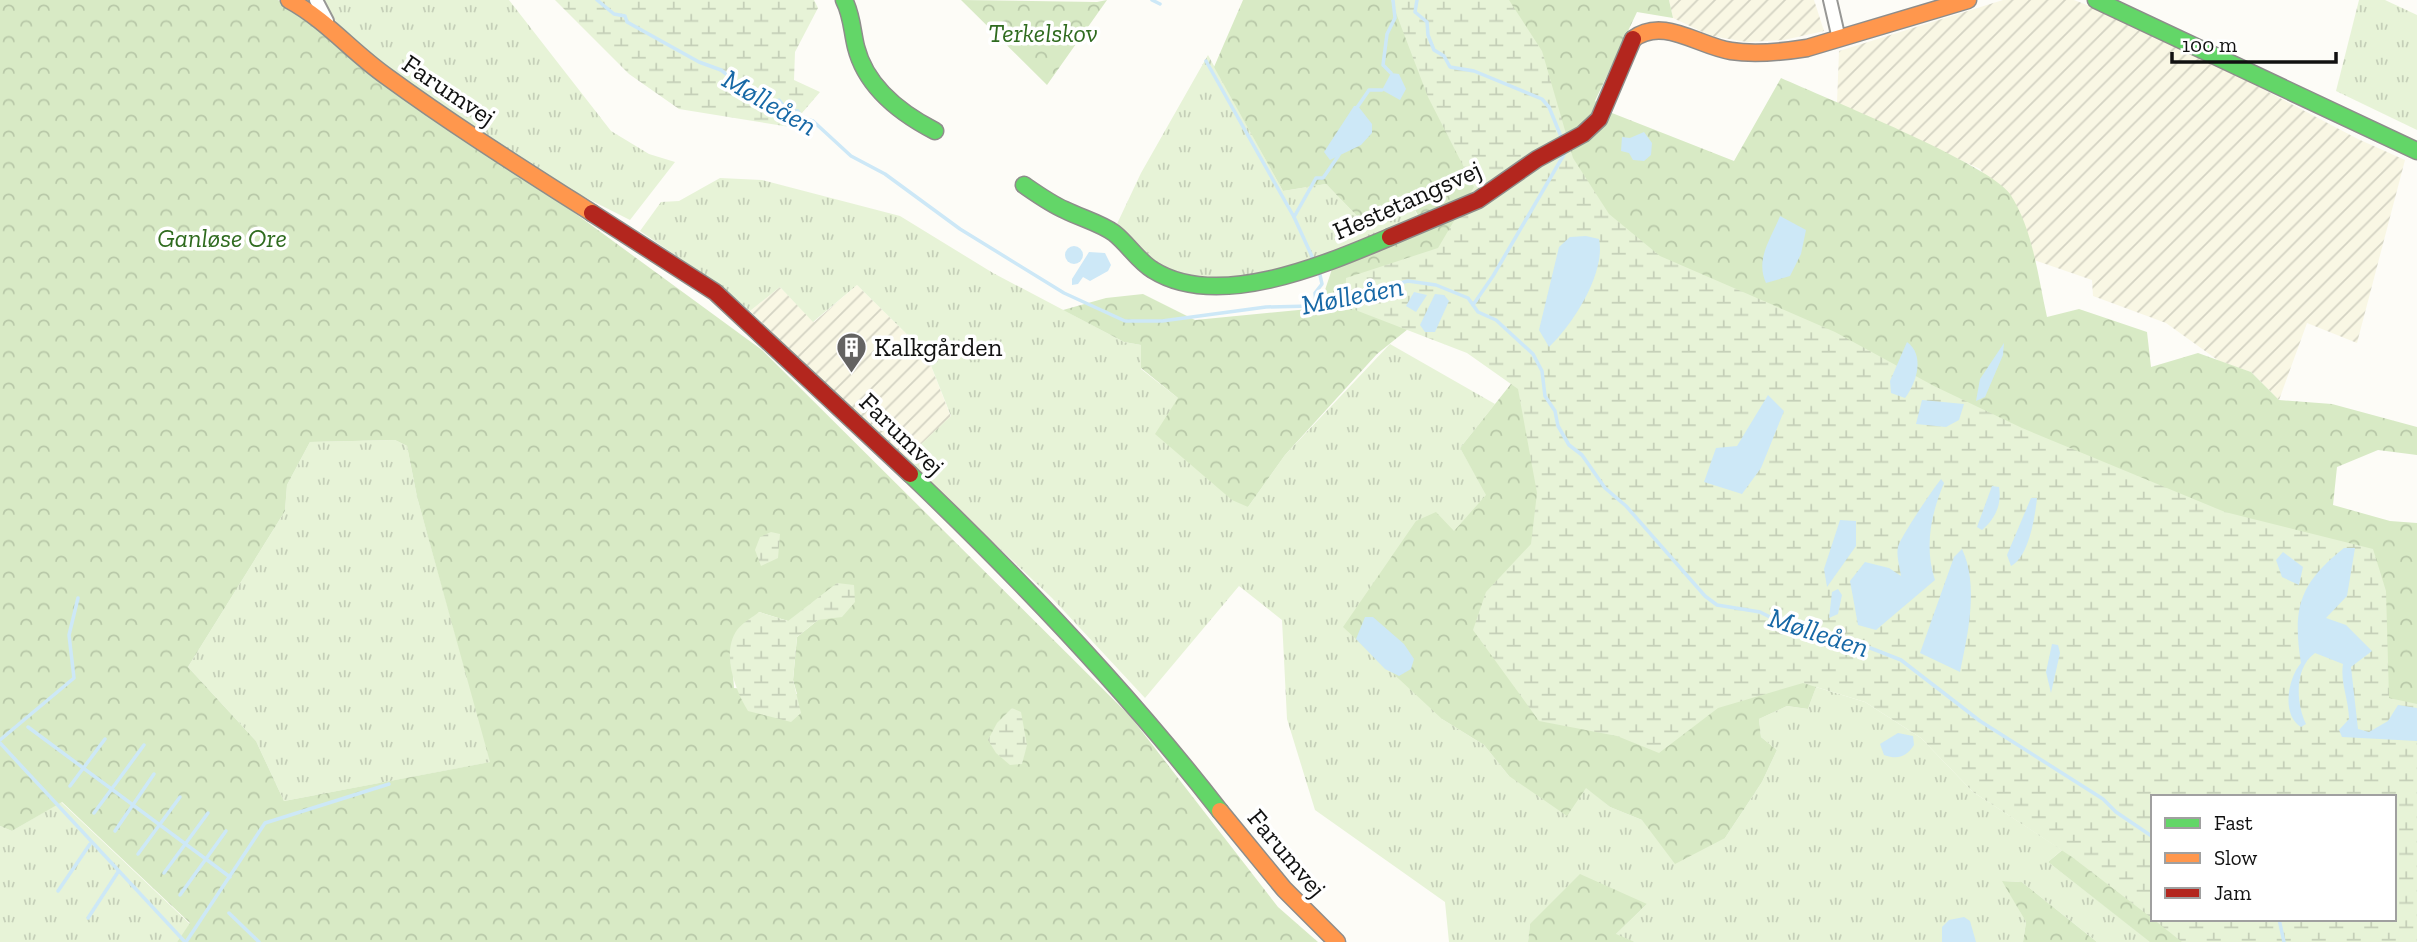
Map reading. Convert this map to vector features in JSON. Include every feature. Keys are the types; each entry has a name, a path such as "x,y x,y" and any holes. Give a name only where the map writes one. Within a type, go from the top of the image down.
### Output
{"street":[{"name":"Farumvej","path":"289,0 328,24 392,82 715,292 761,333 1042,603 1142,713 1302,912 1337,942"},
{"path":"316,0 328,24"},
{"path":"844,0 854,24 855,50 866,73 883,97 913,120 935,131"},
{"path":"1830,0 1839,39"},
{"name":"Hestetangsvej","path":"1024,185 1062,209 1112,232 1151,269 1173,280 1203,285 1273,280 1308,271 1478,200 1537,159 1583,134 1599,119 1633,39 1643,31 1657,29 1723,50 1756,53 1807,48 1968,0"},
{"path":"2096,0 2417,150"}],"shaded area":[{"path":"1669,0 1814,0 1824,31 1784,40 1747,42 1711,36 1673,18"},
{"path":"2003,0 2074,0 2144,27 2358,139 2405,160 2357,343 2307,323 2279,400 2251,372 2219,361 2166,323 2093,296 2092,280 2034,260 2030,241 1980,169 1837,103 1839,51"},
{"path":"857,285 926,353 951,417 905,459 750,311 780,287 814,322"}],"green space":[{"name":"Ganløse Ore","path":"0,0 278,0 304,15 762,350 1130,716 1278,907 1318,942 177,942 190,923 62,802 12,831 0,826","holes":["395,440 407,446 417,497 490,762 284,801 256,741 188,667 285,511 287,485 310,442","759,612 788,621 818,620 797,637 793,680 797,694 734,688 733,674"]},
{"path":"322,0 509,0 611,131 649,154 675,162 630,220 545,177 400,82 337,23"},
{"path":"555,0 814,0 818,8 795,52 794,80 820,92 790,127 679,109 629,74"},
{"name":"Terkelskov","path":"961,0 1097,2 1107,0 1047,85"},
{"path":"1243,0 1669,0 1673,18 1637,12 1595,101 1612,113 1734,161 1781,78 1940,149 1996,181 2010,194 2024,222 2034,254 2047,317 2079,309 2147,332 2151,367 2198,353 2251,372 2279,400 2332,404 2417,427 2417,455 2378,450 2337,467 2333,505 2390,521 2417,523 2417,942 2150,942 2048,862 2128,795 1836,633 1808,709 1787,706 1759,719 1761,737 1777,750 1762,782 1725,838 1675,864 1642,820 1610,807 1586,788 1567,816 1509,776 1484,745 1442,719 1343,627 1416,521 1436,512 1454,531 1486,495 1460,448 1545,341 1470,279 1377,354 1285,455 1248,507 1232,500 1155,434 1178,398 1141,368 1141,345 1124,342 1063,310 1106,298 1143,294 1195,320 1319,308 1332,269 1423,225 1414,208 1359,218 1326,184 1283,191 1214,67"},
{"path":"1391,0 1509,0 1542,51 1573,158 1609,214 1660,256 1835,332 1934,386 2022,428 2225,512 2373,549 2386,591 2389,698 2417,704 2417,942 2182,942 2155,921 2396,921 2396,795 2151,795 2151,918 2072,857 1973,792 1921,738 1865,702 1803,683 1718,708 1659,753 1617,736 1539,721 1473,630 1486,592 1531,544 1537,493 1518,389 1467,353 1345,306 1346,278 1438,248 1474,187 1428,97"},
{"path":"2359,0 2385,0 2417,15 2417,130 2336,91"},
{"path":"1208,55 1283,191 1326,184 1359,218 1414,208 1419,220 1301,269 1194,281 1158,269 1116,226 1141,173"},
{"path":"720,178 762,180 900,216 993,273 1124,342 1141,345 1141,369 1178,398 1248,507 1285,455 1390,344 1495,404 1460,448 1487,495 1454,532 1442,719 1484,745 1509,776 1586,787 1610,807 1642,820 1725,838 1762,782 1777,750 1761,737 1759,719 1787,706 1808,709 1816,687 1865,702 1921,738 1973,792 2062,850 2048,862 2151,942 2097,942 2022,882 2003,881 2026,922 2023,942 1635,942 1615,935 1647,904 1530,924 1528,942 1449,942 1445,902 1315,810 1287,719 1282,620 1239,586 1145,698 1052,598 905,459 951,416 926,353 857,285 813,322 780,287 750,311 722,287 640,231 661,202 679,201"},
{"path":"395,440 407,446 417,497 491,762 284,801 256,741 188,667 285,511 287,485 310,442"},
{"path":"771,532 780,534 778,558 761,566 755,550 760,537"},
{"path":"837,583 854,585 855,602 842,617 818,620 797,637 793,680 801,713 791,722 748,711 735,682 730,660 732,639 737,630 759,612 788,621"},
{"path":"1012,708 1021,712 1027,745 1022,764 1010,765 996,753 988,740 997,723"},
{"path":"61,802 190,924 177,942 0,942 0,826 12,831"},
{"path":"1580,874 1647,904 1616,934 1635,942 1528,942 1530,924"},
{"path":"2002,881 2022,882 2097,942 2023,942 2026,922"}],"water":[{"path":"1391,73 1399,74 1406,89 1400,100 1382,90"},
{"path":"1354,106 1358,106 1372,124 1372,133 1361,145 1330,160 1324,152"},
{"path":"1644,132 1652,143 1651,155 1644,161 1633,160 1629,153 1621,151 1622,137 1630,138"},
{"path":"1780,216 1806,230 1801,254 1790,276 1766,283 1763,257"},
{"path":"1570,237 1599,239 1598,267 1593,282 1577,312 1549,347 1539,330 1559,247"},
{"path":"1074,246 1080,249 1083,255 1080,261 1074,264 1068,261 1065,255 1068,249"},
{"path":"1089,252 1105,253 1111,265 1108,271 1090,281 1083,277 1078,284 1072,285 1072,279"},
{"path":"1414,292 1427,295 1416,312 1406,306"},
{"path":"1435,294 1444,295 1449,301 1435,332 1425,332 1420,325"},
{"path":"1907,342 1916,354 1917,369 1916,377 1905,398 1891,393 1890,381"},
{"path":"2004,343 2003,355 1985,397 1976,401 1980,379"},
{"path":"1768,395 1784,411 1761,468 1742,494 1704,482 1716,448 1737,446"},
{"path":"1922,400 1964,404 1959,420 1946,427 1916,424"},
{"path":"1941,479 1944,483 1930,531 1930,555 1935,580 1876,630 1858,625 1850,581 1865,562 1889,568 1901,576 1898,558 1900,541"},
{"path":"1992,486 1999,487 1998,506 1991,521 1982,530 1977,527"},
{"path":"2031,498 2037,498 2030,535 2022,554 2011,566 2007,555"},
{"path":"1840,520 1856,521 1856,546 1827,587 1824,569"},
{"path":"2344,548 2355,548 2347,596 2326,618 2346,625 2372,651 2351,667 2358,729 2369,732 2388,721 2398,705 2417,708 2417,741 2342,737 2339,730 2349,719 2343,664 2315,653 2303,667 2300,677 2300,706 2306,724 2301,727 2291,714 2290,687 2301,663 2298,626 2303,598 2317,573"},
{"path":"1962,549 1970,578 1971,594 1969,626 1960,672 1920,653 1954,557"},
{"path":"2283,552 2303,567 2299,585 2282,577 2276,560"},
{"path":"1838,589 1842,595 1838,614 1829,618 1832,592"},
{"path":"1365,617 1373,617 1404,644 1414,659 1411,669 1399,676 1385,669 1356,639"},
{"path":"2052,644 2058,645 2060,653 2051,693 2046,672"},
{"path":"1898,733 1913,736 1914,745 1901,756 1884,755 1880,744"},
{"path":"1964,917 1970,921 1976,942 1942,942 1942,927 1949,920"}],"waterway":[{"name":"Mølleåen","path":"597,0 614,14 625,16 627,22 699,62 721,70 739,84 754,89 762,96 769,95 772,103 779,100 788,111 798,111 802,118 813,121 851,156 885,174 960,229 1064,293 1125,321 1162,321 1266,307 1311,306 1408,281 1436,285 1468,298 1478,312 1496,320 1533,354 1542,371 1545,396 1555,411 1558,426 1569,445 1582,455 1605,488 1626,506 1705,596 1717,605 1760,612 1784,624 1850,640 1901,660 1980,721 2103,799 2116,812 2151,836"},
{"path":"1152,0 1160,4"},
{"path":"1391,73 1383,65 1387,34 1395,18 1393,0"},
{"path":"1417,0 1415,12 1427,22 1428,35 1434,50 1444,56 1450,67 1474,71 1542,99 1549,107 1562,139"},
{"path":"1206,61 1294,217 1315,263"},
{"path":"1356,109 1369,90 1382,90"},
{"path":"1473,305 1493,276 1566,151"},
{"path":"1294,217 1316,178 1323,178 1339,155"},
{"path":"1316,304 1315,293 1322,284 1320,275"},
{"path":"0,740 74,678 69,635 78,598"},
{"path":"28,727 230,877"},
{"path":"70,786 105,739"},
{"path":"0,743 185,942"},
{"path":"94,813 144,745"},
{"path":"115,831 154,774"},
{"path":"186,942 265,823 389,784"},
{"path":"138,854 180,797"},
{"path":"164,873 208,813"},
{"path":"180,895 226,831"},
{"path":"58,891 90,844"},
{"path":"88,918 118,872"},
{"path":"229,913 259,942"},
{"name":"Mølleåen","path":"2279,921 2284,942"}],"traffic: fast":[{"path":"844,0 861,61 876,86 897,107 935,131"},
{"path":"2096,0 2417,151"},
{"path":"1024,185 1055,205 1114,233 1153,270 1179,281 1208,286 1240,285 1272,279 1335,259 1390,237"},
{"path":"910,474 992,554 1110,679 1220,811"}],"traffic: slow":[{"path":"289,0 315,17 411,94 592,213"},
{"path":"1633,39 1656,30 1681,34 1731,51 1788,51 1807,48 1968,0"},
{"path":"1220,811 1284,889 1337,942"}],"traffic: jam":[{"path":"1390,237 1478,200 1537,159 1583,134 1599,119 1633,39"},
{"path":"592,213 715,292 910,474"}],"place":[{"name":"Kalkgården","path":"851,374"}]}
